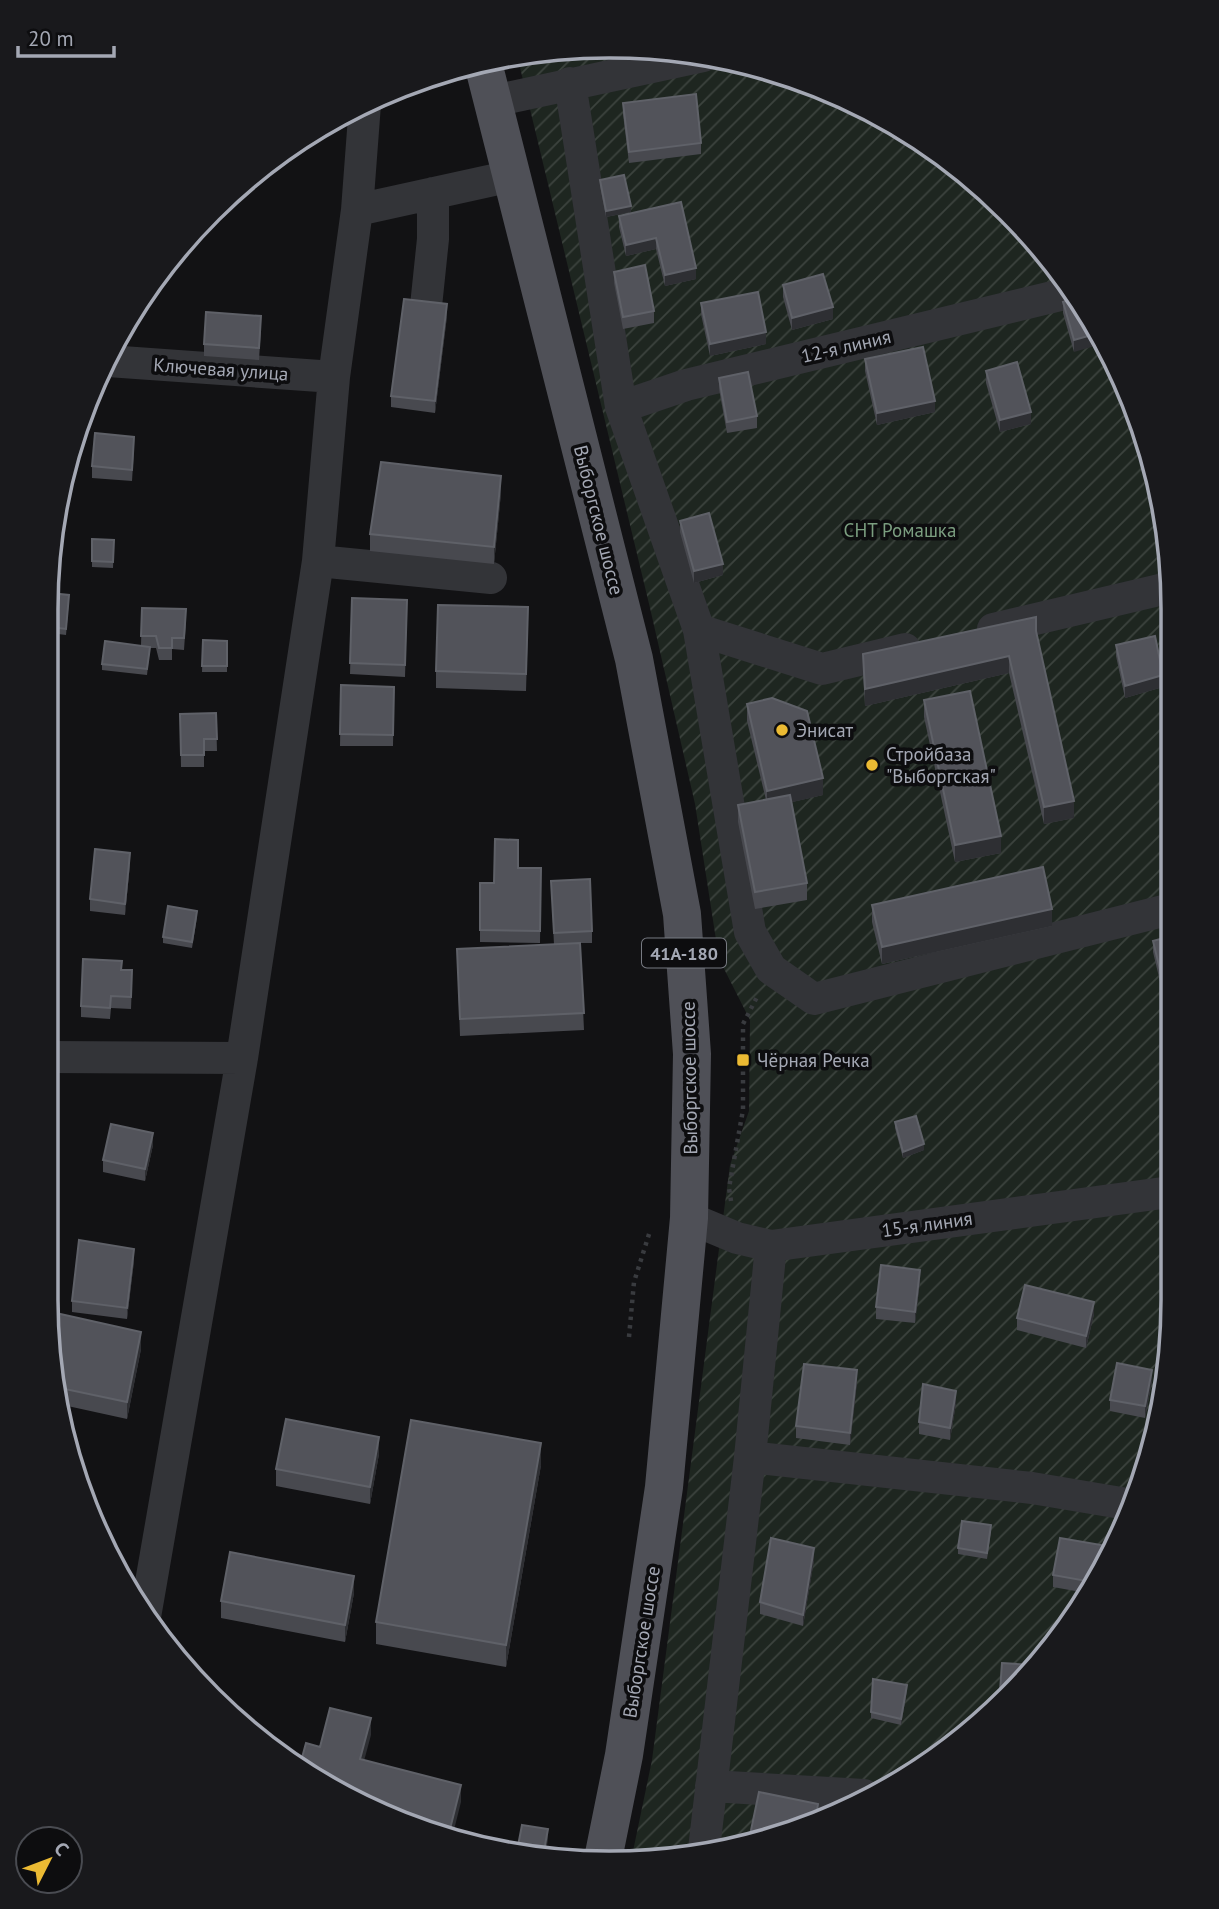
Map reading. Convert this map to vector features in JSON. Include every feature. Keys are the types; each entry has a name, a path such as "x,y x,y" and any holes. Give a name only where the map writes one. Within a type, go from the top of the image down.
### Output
{"main road":[{"name":"Выборгское шоссе","path":"485,72 634,659 682,914 692,1054 671,1219 682,1312 664,1487 624,1755 605,1851"}],"street":[{"path":"493,101 676,61"},
{"path":"570,83 621,407 699,630 750,932 771,969 814,999 1161,912"},
{"path":"148,1601 242,1058 318,561 334,377 357,210 364,115"},
{"path":"357,210 512,176"},
{"path":"426,306 433,239 433,193"},
{"name":"12-я линия","path":"621,407 686,385 1062,295"},
{"name":"Ключевая улица","path":"117,362 334,377"},
{"path":"318,561 491,578"},
{"path":"970,634 1160,590"},
{"path":"699,630 822,669 930,643"},
{"path":"58,1057 242,1058"},
{"name":"15-я линия","path":"671,1219 771,1245 1161,1193"},
{"path":"705,1843 750,1457 771,1245"},
{"path":"750,1457 1032,1488 1122,1503"},
{"path":"711,1786 853,1794"}],"path":[{"path":"729,1188 743,1110 743,1024 771,969"},
{"path":"629,1337 634,1282 671,1219"}],"green space":[{"name":"СНТ Ромашка","path":"610,58 682,62 717,68 787,87 854,115 916,151 945,172 1000,219 1024,246 1068,303 1104,365 1132,432 1142,467 1157,537 1160,573 1160,1336 1151,1407 1132,1477 1119,1511 1104,1544 1068,1606 1024,1663 1000,1690 973,1714 916,1758 854,1794 787,1822 717,1841 633,1850 652,1760 730,1165 749,1111 750,1020 719,959 695,804 519,65"}],"building":[{"path":"696,94 701,143 629,152 623,103"},
{"path":"624,175 631,206 606,211 600,180"},
{"path":"681,202 696,268 665,275 656,238 626,245 619,216"},
{"path":"645,265 654,311 623,317 614,272"},
{"path":"823,274 833,307 792,318 783,285"},
{"path":"758,292 766,332 710,344 701,303"},
{"path":"404,299 447,304 435,401 391,396"},
{"path":"1066,301 1088,336 1074,340 1063,302"},
{"path":"206,312 261,316 259,348 204,344"},
{"path":"923,347 935,401 877,413 865,359"},
{"path":"1017,362 1031,412 1000,420 986,371"},
{"path":"748,372 757,416 727,422 719,378"},
{"path":"95,433 134,437 132,470 92,466"},
{"path":"381,462 501,476 494,547 370,534"},
{"path":"709,513 723,564 694,571 680,521"},
{"path":"92,539 114,540 113,562 92,561"},
{"path":"58,594 69,595 66,629 58,628"},
{"path":"352,598 407,600 405,665 350,663"},
{"path":"438,605 528,607 526,674 436,671"},
{"path":"142,608 186,609 184,638 172,638 172,648 159,648 156,636 141,636"},
{"path":"1036,617 1036,631 1074,801 1044,807 1009,656 865,689 863,654"},
{"path":"1155,636 1161,676 1125,686 1116,645"},
{"path":"203,640 227,641 227,666 202,666"},
{"path":"105,641 150,647 147,669 102,664"},
{"path":"341,685 394,687 393,735 340,734"},
{"path":"970,691 1001,836 955,845 924,700"},
{"path":"772,698 807,711 823,778 767,791 747,704"},
{"path":"216,713 217,739 204,739 204,755 181,755 180,714"},
{"path":"790,795 807,883 755,892 738,805"},
{"path":"495,839 518,840 518,868 541,868 540,931 480,930 480,883 494,883"},
{"path":"95,849 130,853 125,904 90,899"},
{"path":"1043,867 1052,909 882,947 872,905"},
{"path":"590,879 592,931 554,933 551,881"},
{"path":"168,906 197,911 192,942 163,937"},
{"path":"1161,939 1161,974 1153,941"},
{"path":"580,943 584,1013 460,1019 457,949"},
{"path":"83,959 122,961 121,970 132,970 131,997 111,996 110,1008 81,1006"},
{"path":"916,1116 924,1144 903,1152 895,1122"},
{"path":"111,1124 153,1133 145,1169 103,1160"},
{"path":"79,1240 134,1249 127,1308 72,1301"},
{"path":"881,1265 920,1270 915,1312 876,1307"},
{"path":"1025,1285 1094,1302 1086,1336 1017,1318"},
{"path":"58,1314 141,1332 127,1402 65,1389"},
{"path":"1117,1363 1152,1370 1145,1406 1110,1400"},
{"path":"804,1364 857,1370 850,1433 796,1426"},
{"path":"923,1384 956,1391 950,1428 919,1422"},
{"path":"286,1419 379,1437 370,1487 276,1469"},
{"path":"411,1420 541,1443 506,1645 376,1622"},
{"path":"962,1521 991,1525 987,1553 958,1548"},
{"path":"771,1538 814,1548 803,1615 760,1602"},
{"path":"1060,1538 1103,1545 1084,1580 1053,1575"},
{"path":"230,1552 354,1576 345,1625 221,1601"},
{"path":"1002,1663 1023,1664 1000,1690"},
{"path":"873,1679 907,1685 901,1719 871,1712"},
{"path":"330,1708 371,1718 360,1759 461,1785 450,1827 365,1794 302,1757 306,1743 320,1747"},
{"path":"759,1792 818,1804 817,1811 751,1832"},
{"path":"522,1825 548,1829 545,1848 518,1844"}],"place":[{"name":"Энисат","path":"782,730"},
{"name":"Стройбаза \"Выборгская\"","path":"872,765"},
{"name":"Чёрная Речка","path":"743,1060"}]}
